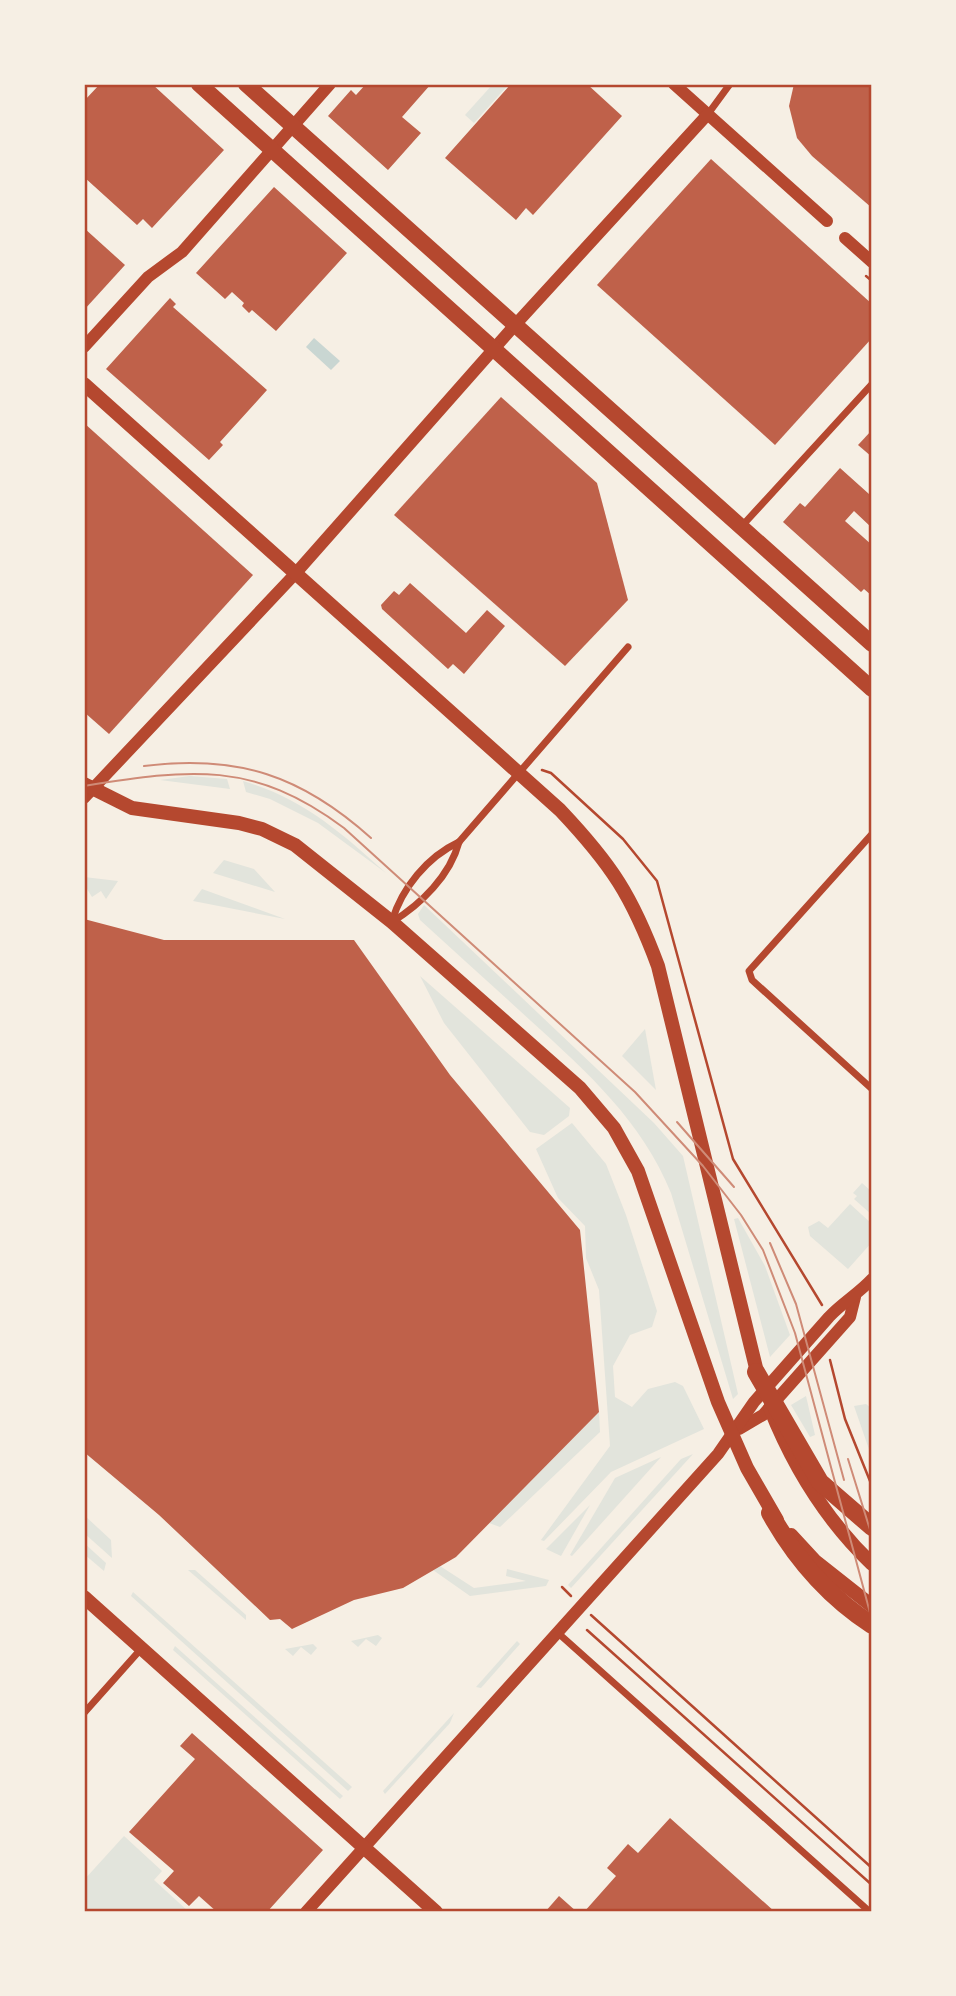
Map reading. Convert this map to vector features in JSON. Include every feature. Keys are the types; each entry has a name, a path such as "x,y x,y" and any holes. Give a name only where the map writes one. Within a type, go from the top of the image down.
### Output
{"highway":[{"path":"755,1372 820,1482 872,1527"},
{"path":"770,1513 785,1541 808,1568 833,1595 872,1625"}],"main road":[{"path":"199,84 872,689"},
{"path":"246,84 872,645"},
{"path":"84,384 560,810 604,859 623,885 643,924 658,966 755,1372 787,1450 808,1486 858,1551 872,1564"},
{"path":"86,790 132,808 225,820 275,834 324,865 574,1082 623,1142 654,1212 718,1402 770,1513 816,1561 872,1606"},
{"path":"84,1597 436,1912"}],"street":[{"path":"84,347 148,277 181,252 330,84"},
{"path":"674,84 827,221"},
{"path":"86,790 295,574 515,325 708,114 730,84"},
{"path":"845,238 872,261"},
{"path":"741,527 872,384"},
{"path":"392,922 399,896 440,851 459,842 628,648"},
{"path":"872,834 749,971 752,981 872,1089"},
{"path":"392,922 414,909 454,862 459,842"},
{"path":"306,1912 718,1454 778,1375 834,1311 855,1297 872,1279"},
{"path":"736,1431 763,1415 785,1391 850,1317 855,1297"},
{"path":"558,1633 870,1912"},
{"path":"84,1713 141,1649"}],"path":[{"path":"542,771 551,773 623,839 657,881 733,1159 821,1304"},
{"path":"833,1371 845,1419 872,1486"},
{"path":"594,1618 872,1868"},
{"path":"587,1630 872,1885"}],"shaded area":[{"path":"493,84 509,84 474,123 465,115"},
{"path":"314,338 340,361 331,370 306,347"},
{"path":"190,776 227,779 230,789 160,780"},
{"path":"243,781 284,797 320,818 386,873 318,823 270,799 246,792"},
{"path":"224,860 254,869 275,892 213,873"},
{"path":"84,877 118,881 106,899 101,891 92,897 84,884"},
{"path":"202,889 285,919 193,901"},
{"path":"424,905 654,1123 683,1156 738,1394 733,1399 671,1193 645,1143 629,1120 592,1079 420,920 418,914"},
{"path":"420,976 570,1108 569,1116 544,1135 530,1132 444,1023"},
{"path":"645,1029 656,1090 622,1056"},
{"path":"572,1123 606,1164 626,1215 657,1311 652,1327 630,1335 613,1366 615,1397 632,1407 648,1389 675,1382 683,1386 704,1429 611,1472 544,1541 541,1540 610,1446 599,1290 586,1258 585,1226 558,1198 536,1149"},
{"path":"862,1183 872,1192 872,1215 854,1199 857,1196 853,1193"},
{"path":"850,1204 872,1224 872,1242 848,1269 810,1236 808,1227 819,1221 828,1228"},
{"path":"738,1218 765,1266 790,1335 770,1357 734,1219"},
{"path":"806,1396 815,1435 810,1437 791,1405"},
{"path":"866,1404 872,1409 872,1458 854,1406"},
{"path":"599,1412 600,1432 500,1527 489,1523"},
{"path":"693,1454 571,1588 568,1585 681,1459"},
{"path":"661,1457 572,1556 570,1555 615,1478"},
{"path":"590,1505 561,1556 546,1549"},
{"path":"84,1515 111,1540 112,1558 84,1533"},
{"path":"84,1543 106,1563 104,1571 84,1554"},
{"path":"440,1566 474,1588 526,1581 506,1576 507,1569 549,1580 546,1586 470,1596 433,1570"},
{"path":"188,1570 195,1570 246,1615 246,1620"},
{"path":"133,1592 352,1787 348,1791 131,1596"},
{"path":"378,1635 382,1638 376,1646 366,1639 358,1647 351,1641"},
{"path":"517,1641 520,1644 481,1688 476,1687"},
{"path":"313,1644 317,1648 311,1655 301,1647 293,1656 285,1649"},
{"path":"175,1646 343,1796 340,1799 173,1650"},
{"path":"454,1713 450,1723 385,1794 383,1791"},
{"path":"124,1836 162,1871 154,1880 189,1912 84,1912 84,1880"}],"building":[{"path":"100,84 152,84 224,150 152,228 143,219 137,225 84,177 84,101"},
{"path":"366,84 431,84 402,117 421,133 388,170 328,116 351,90 356,95"},
{"path":"511,84 587,84 622,116 533,215 526,208 516,220 445,158"},
{"path":"794,84 872,84 872,208 812,156 797,138 789,106"},
{"path":"711,159 872,304 872,338 775,445 597,285"},
{"path":"274,187 347,253 276,331 252,310 249,313 242,306 244,303 232,292 225,299 196,273"},
{"path":"84,228 125,265 84,310"},
{"path":"170,298 176,304 173,307 267,390 220,442 223,445 209,460 106,369"},
{"path":"501,397 597,483 628,600 565,666 394,515"},
{"path":"84,423 253,575 109,734 84,712"},
{"path":"872,430 872,457 858,445"},
{"path":"840,468 869,494 872,491 872,528 854,511 845,521 872,545 872,596 864,589 861,592 783,522 800,503 805,507"},
{"path":"410,583 466,633 487,610 505,626 464,674 453,664 448,669 382,609 381,605 394,591 399,595"},
{"path":"84,919 164,940 354,940 450,1075 580,1230 599,1412 456,1557 403,1588 354,1600 292,1629 280,1619 270,1620 159,1515 84,1452"},
{"path":"192,1733 323,1850 267,1912 217,1912 199,1896 189,1906 163,1883 174,1871 129,1832 195,1759 180,1746"},
{"path":"670,1818 775,1912 584,1912 616,1876 607,1868 628,1844 638,1853"},
{"path":"559,1896 577,1912 545,1912"}],"tram line":[{"path":"144,766 209,763 267,774 320,799 371,838"},
{"path":"84,786 157,776 220,775 250,780 280,790 311,806 344,828 635,1092 703,1166 741,1215 763,1250 795,1333 872,1620"},
{"path":"677,1122 734,1187"},
{"path":"770,1243 796,1304 844,1480"},
{"path":"848,1459 872,1536"}]}
